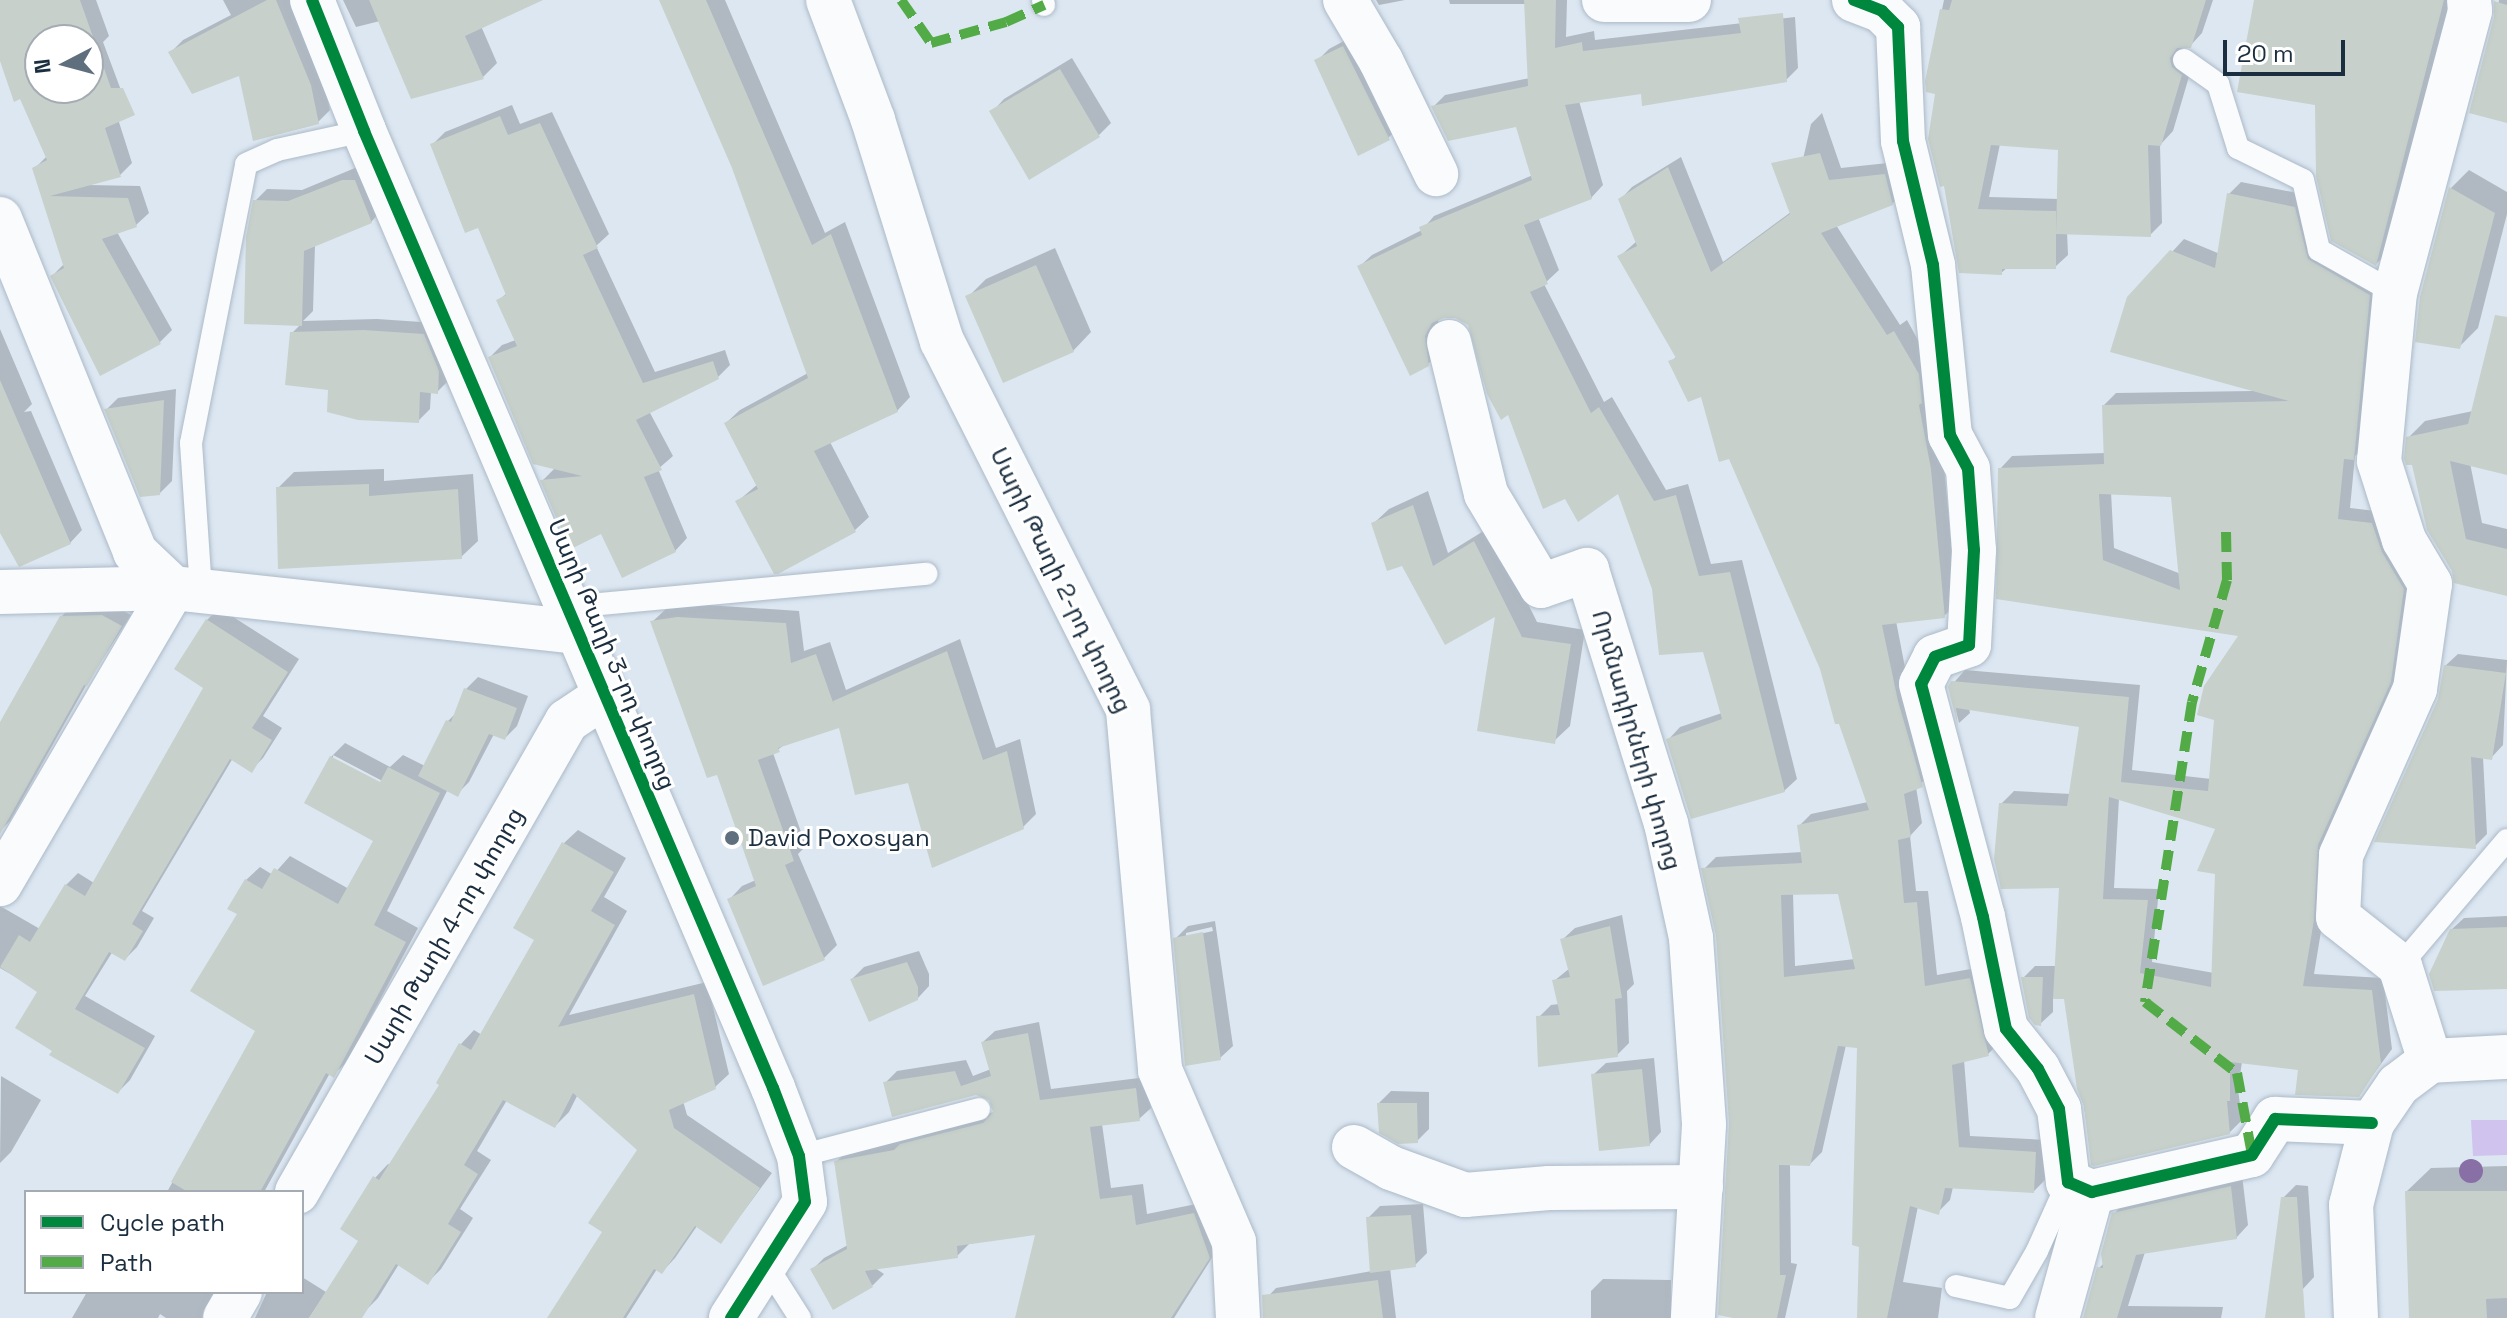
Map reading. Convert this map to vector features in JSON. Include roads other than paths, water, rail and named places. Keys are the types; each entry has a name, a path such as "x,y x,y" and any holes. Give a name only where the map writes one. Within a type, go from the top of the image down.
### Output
{"street":[{"name":"Սարի Թաղի 3-րդ փողոց","path":"312,0 364,131 606,695 799,1156 805,1202 731,1318"},
{"name":"Սարի Թաղի 2-րդ փողոց","path":"828,0 873,120 942,341 1077,601 1128,710 1160,1070 1234,1242 1238,1318"},
{"path":"1345,0 1381,61 1436,174"},
{"path":"1604,0 1689,0"},
{"path":"1854,0 1882,11 1898,27 1903,141 1933,265 1950,435 1968,469 1974,550 1969,645 1935,657 1921,684 1983,917 2006,1029 2038,1069 2059,1109 2080,1187 2057,1318"},
{"path":"2430,1061 2400,966 2338,917 2341,855 2415,689 2430,584 2404,540 2379,461 2395,293 2470,11 2469,0"},
{"path":"0,219 135,552 187,589"},
{"name":"Որմնադիրների փողոց","path":"1449,342 1486,494 1541,586 1587,570 1666,823 1691,938 1704,1125 1693,1318"},
{"path":"0,884 187,589"},
{"path":"0,592 187,589 573,619"},
{"name":"Սարի Թաղի 4-րդ փողոց","path":"298,1190 567,721 606,695"},
{"path":"2356,1318 2351,1205 2372,1123 2398,1085 2430,1061 2507,1057"},
{"path":"2080,1187 2252,1155 2275,1119 2372,1123"},
{"path":"1354,1147 1391,1168 1465,1195 1549,1188 1701,1187"},
{"path":"225,1318 239,1294"}],"lane":[{"path":"2184,60 2218,84 2238,148 2303,180 2319,250 2395,293"},
{"path":"187,589 191,443 246,164 277,150 364,131"},
{"path":"573,619 926,574"},
{"path":"2400,966 2507,840"},
{"path":"799,1156 979,1109"},
{"path":"1956,1286 2010,1298 2080,1187"},
{"path":"765,1263 800,1318"}],"place":[{"name":"David Poxosyan","path":"732,838"}]}
